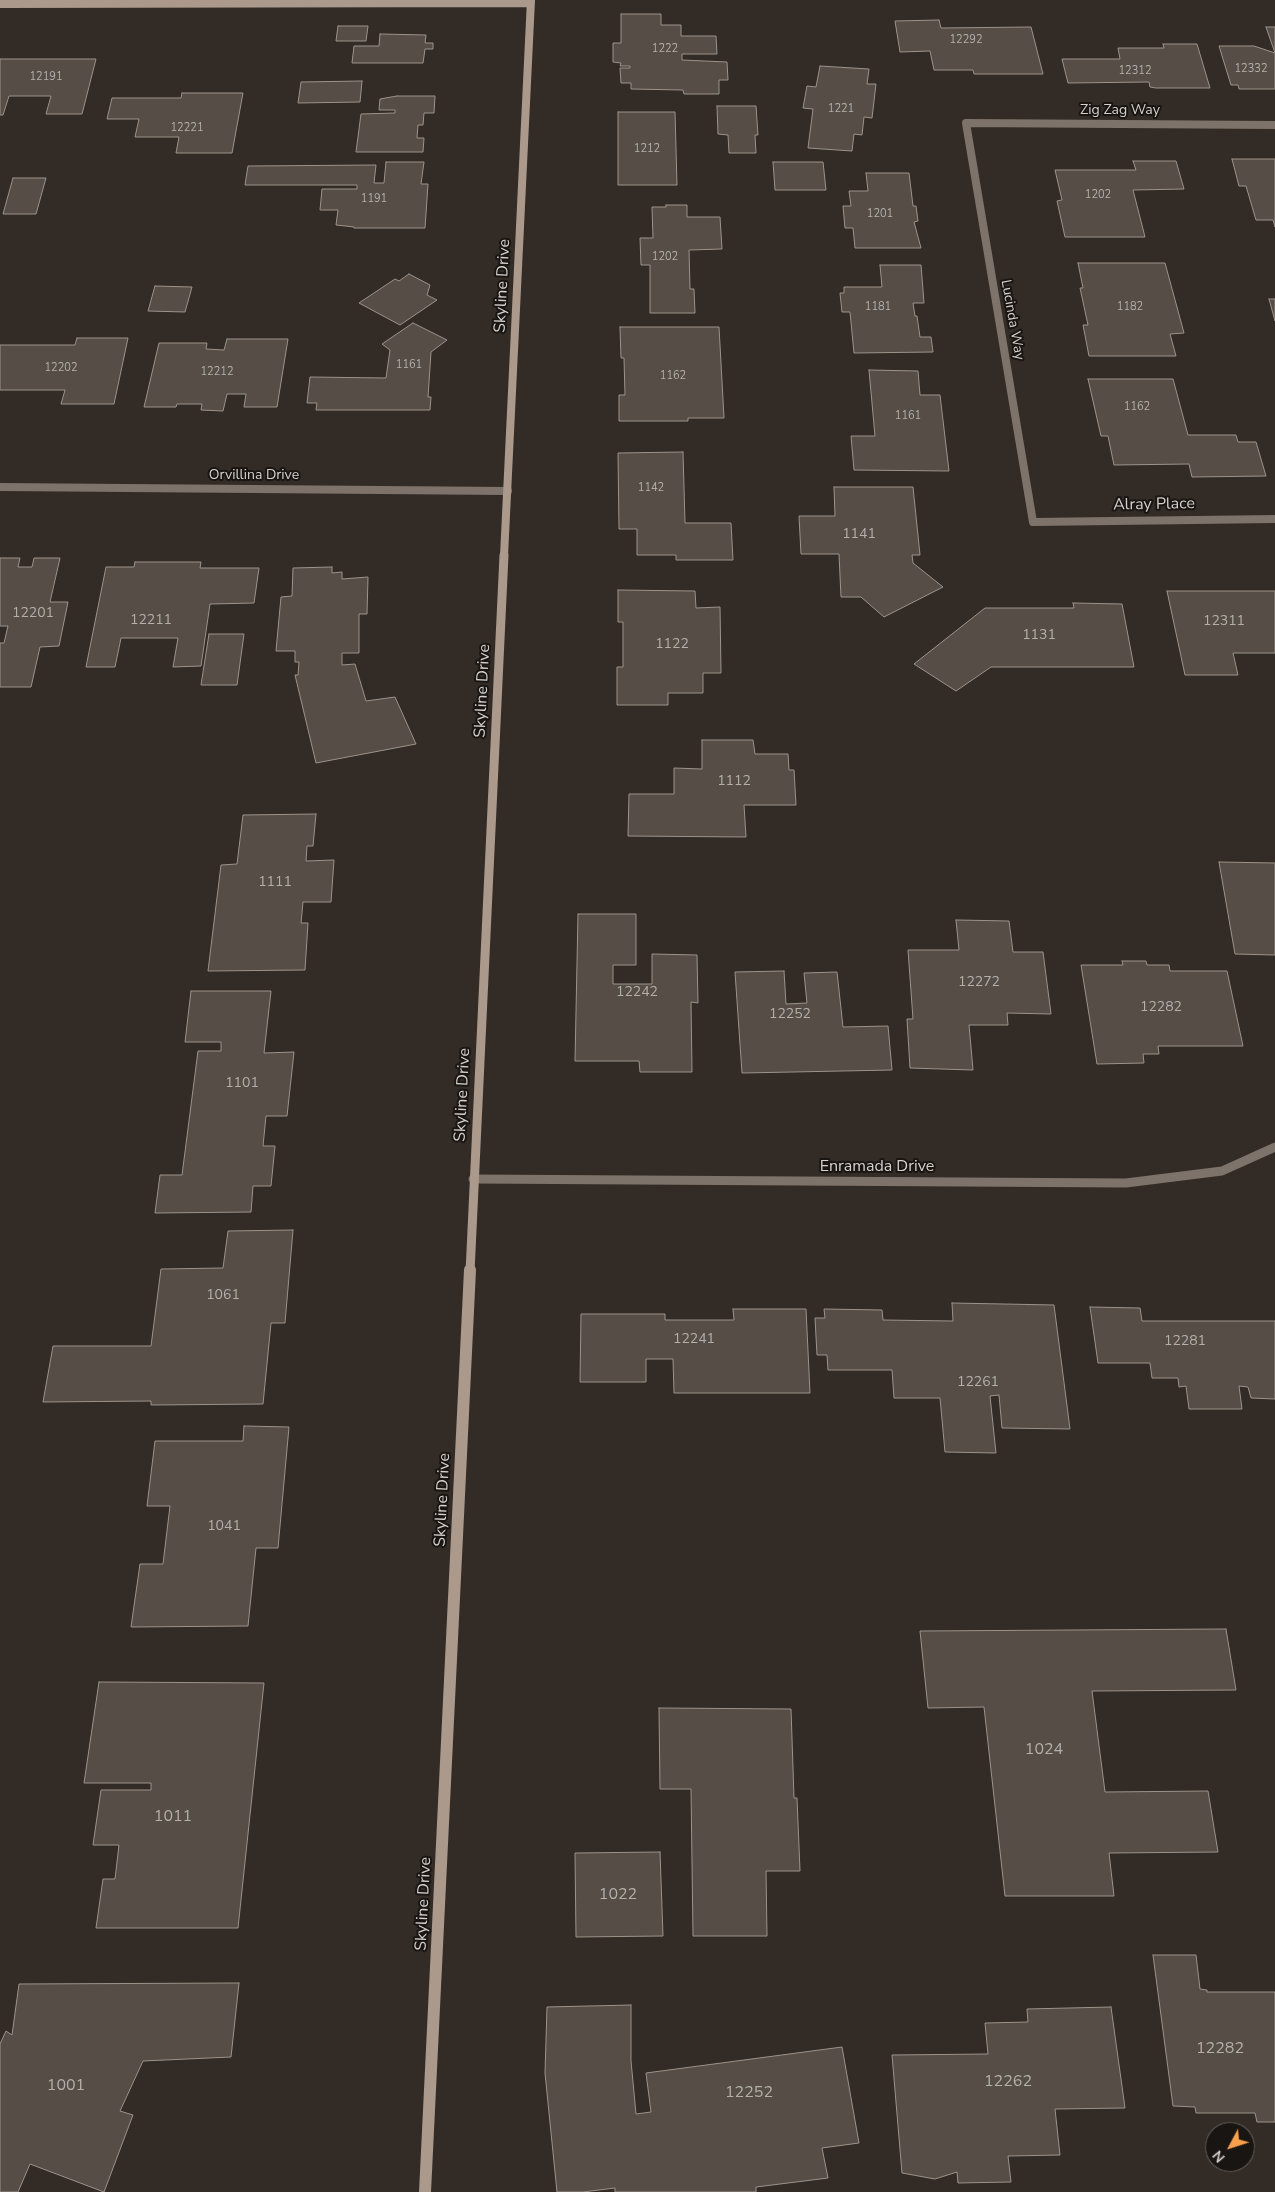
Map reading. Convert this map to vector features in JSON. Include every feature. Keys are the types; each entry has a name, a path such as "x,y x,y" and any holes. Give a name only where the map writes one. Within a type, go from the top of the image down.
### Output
{"street":[{"path":"0,4 531,1"},
{"name":"Skyline Drive","path":"425,2192 531,1"},
{"name":"Zig Zag Way","path":"966,123 1275,125"},
{"name":"Lucinda Way","path":"966,123 1034,522"},
{"name":"Orvillina Drive","path":"0,487 508,491"},
{"name":"Alray Place","path":"1034,522 1275,519"},
{"name":"Enramada Drive","path":"473,1179 1126,1183 1222,1171 1275,1147"}],"building":[{"path":"621,14 661,14 661,25 681,25 681,36 716,36 717,54 682,54 682,60 727,62 728,80 719,80 719,94 684,94 683,90 631,89 631,83 621,83 620,68 630,68 630,66 620,66 621,63 613,62 613,43 621,43"},
{"path":"939,20 941,28 1031,27 1043,74 974,74 973,70 934,70 930,51 900,52 895,21"},
{"path":"338,26 368,26 366,41 336,41"},
{"path":"1266,27 1275,27 1275,53"},
{"path":"380,34 426,35 425,43 433,43 433,49 425,49 423,63 352,63 354,46 379,46"},
{"path":"1163,44 1197,44 1210,88 1156,88 1150,87 1149,82 1068,83 1062,59 1120,59 1118,48 1164,48"},
{"path":"1219,46 1254,46 1275,53 1275,89 1239,89 1238,85 1231,85"},
{"path":"0,59 96,59 82,114 46,114 51,96 9,96 3,115 0,115"},
{"path":"820,66 869,69 867,84 876,84 872,118 864,117 862,135 854,134 852,151 808,148 813,109 803,108 807,86 816,87"},
{"path":"362,81 360,102 298,103 301,82"},
{"path":"182,93 243,93 232,153 176,153 179,137 135,137 139,119 107,119 112,98 181,98"},
{"path":"397,96 435,96 434,113 424,113 423,125 418,125 417,138 424,138 423,152 356,152 361,114 395,113 395,110 379,110 380,99"},
{"path":"717,106 756,106 758,135 755,135 756,153 729,153 728,135 718,134"},
{"path":"618,112 675,112 677,185 618,185"},
{"path":"1232,159 1275,159 1275,227 1273,220 1256,220 1246,186 1239,186"},
{"path":"1133,161 1176,161 1184,189 1133,190 1145,237 1065,237 1057,201 1062,200 1055,170 1136,170"},
{"path":"386,162 424,162 421,184 428,184 425,228 354,228 336,225 338,210 320,210 322,189 357,189 357,185 245,185 248,166 376,165 374,183 384,183"},
{"path":"773,162 823,162 826,190 775,190"},
{"path":"866,173 909,173 913,206 916,206 918,221 914,222 921,248 855,248 853,228 845,228 843,206 851,206 849,191 868,191"},
{"path":"13,178 46,178 36,214 3,214"},
{"path":"666,205 687,205 687,217 720,217 722,249 689,250 690,289 694,289 695,313 650,313 650,265 641,265 640,238 653,238 652,207 666,207"},
{"path":"1078,263 1165,263 1184,333 1170,334 1176,356 1089,356 1083,325 1088,325 1080,288 1083,288"},
{"path":"880,265 921,265 924,303 913,303 920,337 931,337 933,352 854,353 850,312 842,312 840,293 844,293 844,287 882,287"},
{"path":"409,274 430,285 427,295 437,300 400,325 359,303 395,279 399,281"},
{"path":"155,286 192,287 185,312 148,311"},
{"path":"1269,299 1275,299 1275,321"},
{"path":"413,323 447,340 431,352 428,397 431,397 430,410 316,410 317,403 307,403 310,377 386,378 390,350 382,344"},
{"path":"620,327 719,327 724,418 688,418 688,421 619,421 619,395 625,395 624,358 621,358"},
{"path":"77,338 128,338 114,404 61,404 65,390 0,390 0,345 75,345"},
{"path":"227,339 288,339 277,407 244,407 246,394 227,394 223,411 201,410 202,404 177,404 176,407 144,407 159,343 207,343 206,349 224,350"},
{"path":"869,370 918,371 920,395 940,395 949,471 854,470 851,436 875,436"},
{"path":"1088,379 1173,379 1188,435 1236,435 1238,442 1256,442 1266,476 1192,477 1189,464 1114,465 1108,436 1101,436"},
{"path":"683,452 685,523 731,523 733,560 676,560 676,555 637,555 637,529 619,529 618,453"},
{"path":"834,487 913,487 920,555 912,555 913,563 943,587 884,617 861,597 841,597 839,554 801,554 799,516 835,516"},
{"path":"0,558 20,558 18,567 32,567 34,558 60,558 50,602 68,602 59,646 40,647 31,687 0,687 0,643 4,643 8,626 0,626"},
{"path":"135,562 201,562 200,568 259,568 254,603 210,604 201,666 173,667 178,638 121,638 115,667 86,667 106,567 134,567"},
{"path":"332,567 332,573 342,572 342,579 368,577 367,614 359,614 359,653 342,653 342,665 355,664 366,701 395,697 416,744 316,763 295,675 298,675 299,662 295,662 295,651 276,651 281,597 292,596 293,568"},
{"path":"618,590 695,591 696,608 720,607 721,673 703,673 703,693 668,693 668,705 617,705 617,667 623,667 623,622 618,622"},
{"path":"1167,591 1275,591 1275,653 1233,653 1238,675 1185,675"},
{"path":"1073,603 1122,604 1134,667 991,667 956,691 914,664 985,608 1074,608"},
{"path":"209,634 244,634 237,685 201,685"},
{"path":"702,740 753,740 755,754 788,754 789,770 794,770 796,805 744,805 746,837 628,836 629,794 674,794 674,768 702,769"},
{"path":"316,814 313,846 307,846 306,861 334,860 331,902 303,902 301,923 308,923 305,970 208,971 221,865 237,864 243,815"},
{"path":"1219,862 1275,863 1275,955 1235,954"},
{"path":"578,914 636,914 636,965 613,965 613,984 652,984 652,954 697,955 698,1003 691,1002 692,1072 640,1072 639,1061 575,1061"},
{"path":"956,920 1009,921 1013,952 1043,952 1051,1014 1007,1013 1008,1025 969,1025 973,1070 910,1068 907,1019 913,1019 908,950 959,950"},
{"path":"1122,961 1146,961 1147,965 1169,965 1170,971 1227,971 1243,1046 1158,1046 1159,1054 1143,1054 1144,1063 1097,1064 1081,965 1123,965"},
{"path":"784,971 786,1004 807,1003 804,973 837,972 843,1027 888,1026 892,1070 742,1073 735,972"},
{"path":"191,991 271,991 264,1053 294,1052 287,1116 266,1116 263,1146 275,1146 271,1186 253,1186 251,1212 155,1213 160,1175 182,1175 198,1051 221,1051 221,1042 185,1042"},
{"path":"293,1230 285,1323 271,1323 263,1404 151,1405 151,1401 43,1402 53,1346 151,1346 161,1269 223,1268 228,1231"},
{"path":"952,1303 1054,1305 1070,1429 1002,1428 999,1395 990,1396 996,1453 945,1452 940,1398 894,1398 892,1370 828,1370 827,1355 817,1355 815,1318 825,1318 824,1309 882,1310 883,1320 953,1321"},
{"path":"1090,1307 1140,1308 1142,1321 1275,1321 1275,1399 1251,1398 1248,1387 1239,1386 1242,1409 1189,1409 1186,1386 1179,1387 1178,1378 1152,1378 1150,1363 1098,1363"},
{"path":"733,1309 806,1309 810,1393 674,1393 673,1359 646,1359 646,1382 580,1382 581,1314 665,1314 665,1320 734,1320"},
{"path":"244,1426 289,1427 278,1548 256,1548 248,1626 131,1627 140,1564 163,1564 170,1506 147,1506 155,1441 243,1441"},
{"path":"1226,1629 1236,1690 1092,1691 1105,1792 1208,1791 1218,1852 1109,1853 1114,1896 1005,1896 984,1707 928,1708 920,1631"},
{"path":"99,1682 264,1683 238,1928 96,1928 103,1879 115,1879 119,1845 93,1845 101,1790 151,1790 151,1783 84,1783"},
{"path":"659,1708 791,1709 794,1798 797,1798 800,1871 766,1871 767,1936 693,1936 691,1789 660,1789"},
{"path":"660,1852 663,1936 576,1937 575,1853"},
{"path":"1153,1955 1196,1955 1200,1989 1207,1990 1207,1992 1275,1992 1275,2122 1257,2122 1255,2113 1196,2113 1195,2107 1173,2106"},
{"path":"239,1983 231,2057 143,2061 120,2111 133,2115 104,2192 30,2164 18,2192 0,2192 0,2044 6,2031 12,2035 19,1984"},
{"path":"631,2005 631,2061 636,2114 651,2112 646,2073 842,2047 859,2143 822,2148 828,2178 756,2187 756,2192 615,2192 615,2188 583,2192 557,2192 545,2073 547,2007"},
{"path":"1111,2007 1125,2108 1055,2109 1060,2155 1008,2156 1011,2182 958,2183 957,2172 935,2179 902,2173 892,2055 988,2054 985,2023 1028,2022 1027,2009"}]}
